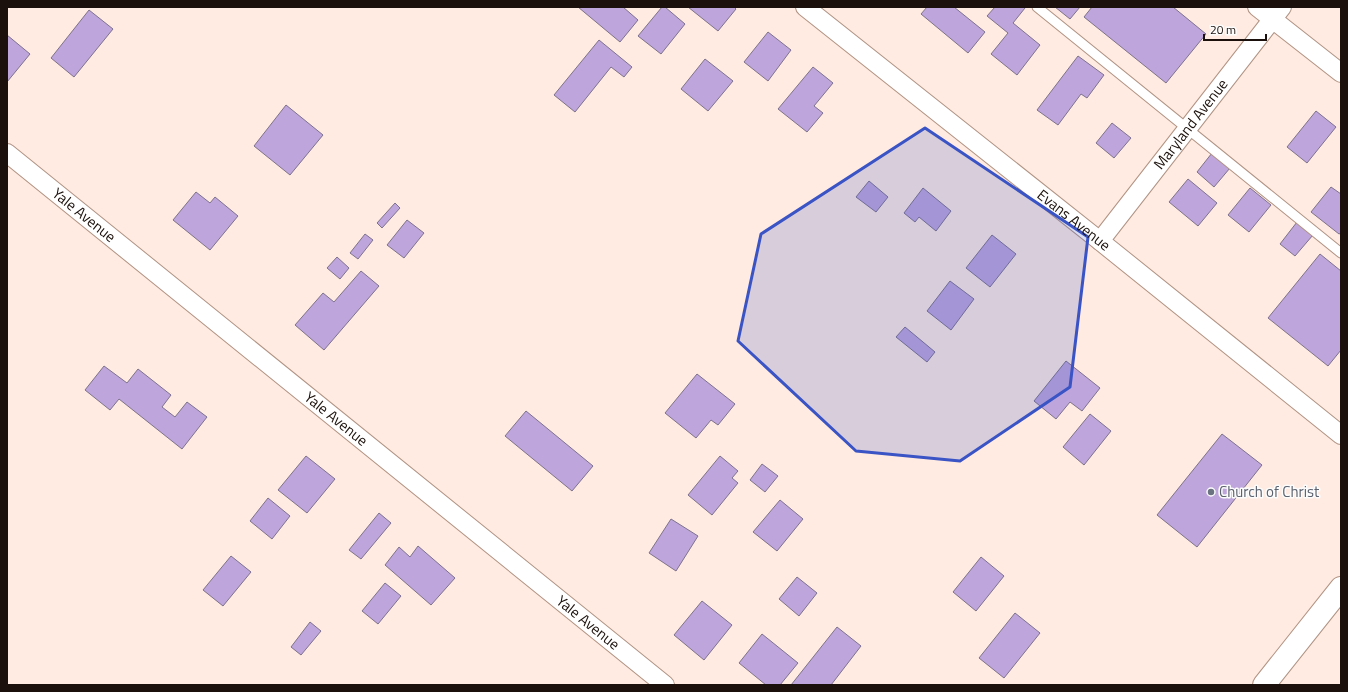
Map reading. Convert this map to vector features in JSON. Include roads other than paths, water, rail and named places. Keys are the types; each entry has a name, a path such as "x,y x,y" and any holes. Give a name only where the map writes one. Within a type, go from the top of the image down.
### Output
{"street":[{"name":"Evans Avenue","path":"805,7 1100,241 1341,435"},
{"path":"1257,7 1277,13 1341,72"},
{"name":"Maryland Avenue","path":"1100,241 1277,13"},
{"name":"Yale Avenue","path":"7,153 665,685"},
{"path":"1264,685 1341,588"}],"lane":[{"path":"1037,7 1341,253"}],"place":[{"name":"Church of Christ","path":"1211,492"}]}
